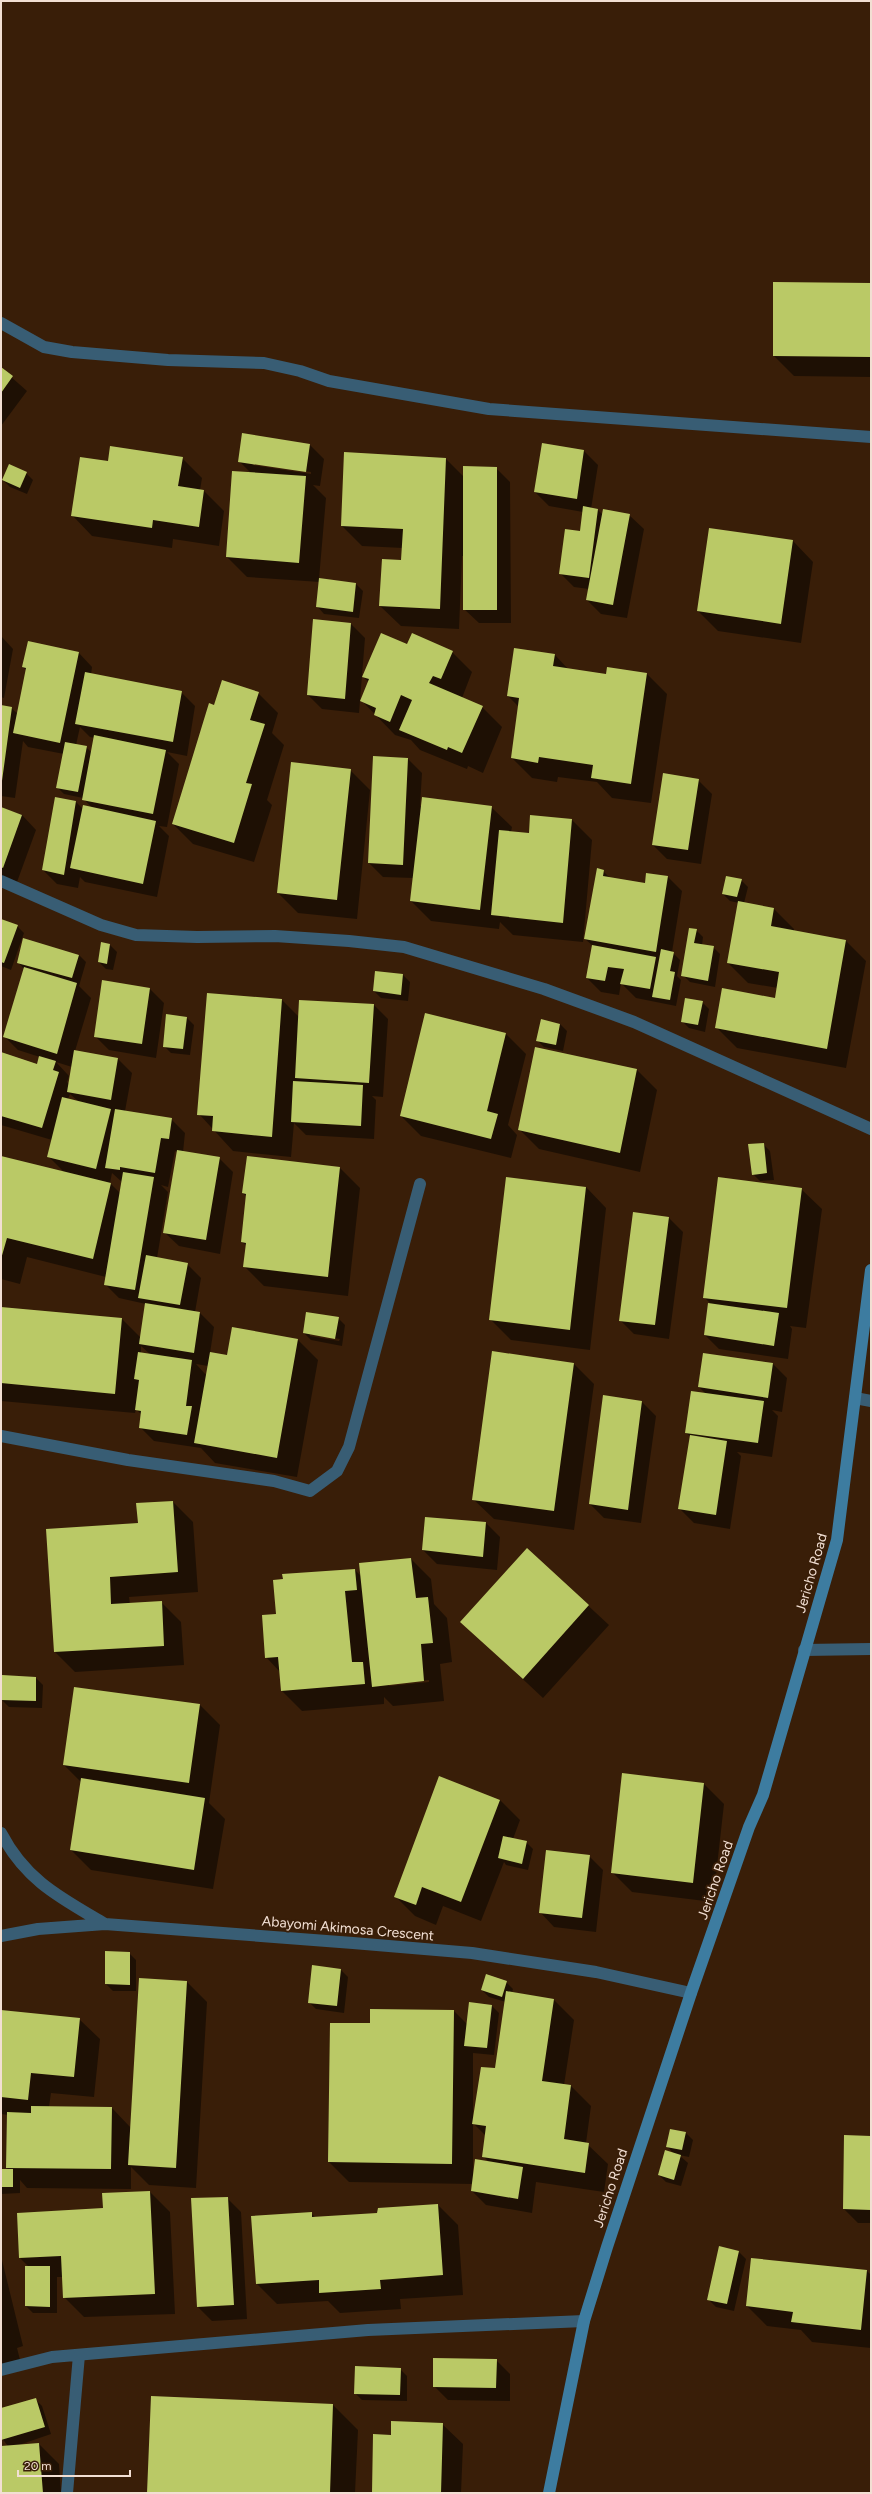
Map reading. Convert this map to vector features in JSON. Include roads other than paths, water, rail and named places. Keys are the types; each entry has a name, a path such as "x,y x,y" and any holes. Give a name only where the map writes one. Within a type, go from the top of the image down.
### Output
{"street":[{"path":"1,323 44,347 72,352 168,360 264,363 300,371 329,381 489,409 871,437"},
{"path":"1,881 102,925 136,935 197,937 275,936 349,941 404,947 544,989 634,1022 871,1129"},
{"path":"1,1436 128,1460 274,1481 310,1491 337,1471 349,1447 420,1184"},
{"name":"Jericho Road","path":"549,2493 584,2321 634,2161 691,1993 749,1827 763,1795 837,1540 871,1270"},
{"path":"855,1398 871,1401"},
{"path":"804,1650 871,1649"},
{"path":"1,1833 10,1851 45,1888 105,1924"},
{"name":"Abayomi Akimosa Crescent","path":"1,1936 38,1930 105,1924 472,1953 596,1972 691,1993"},
{"path":"1,2370 52,2357 368,2330 584,2321"},
{"path":"67,2493 79,2355"}]}
